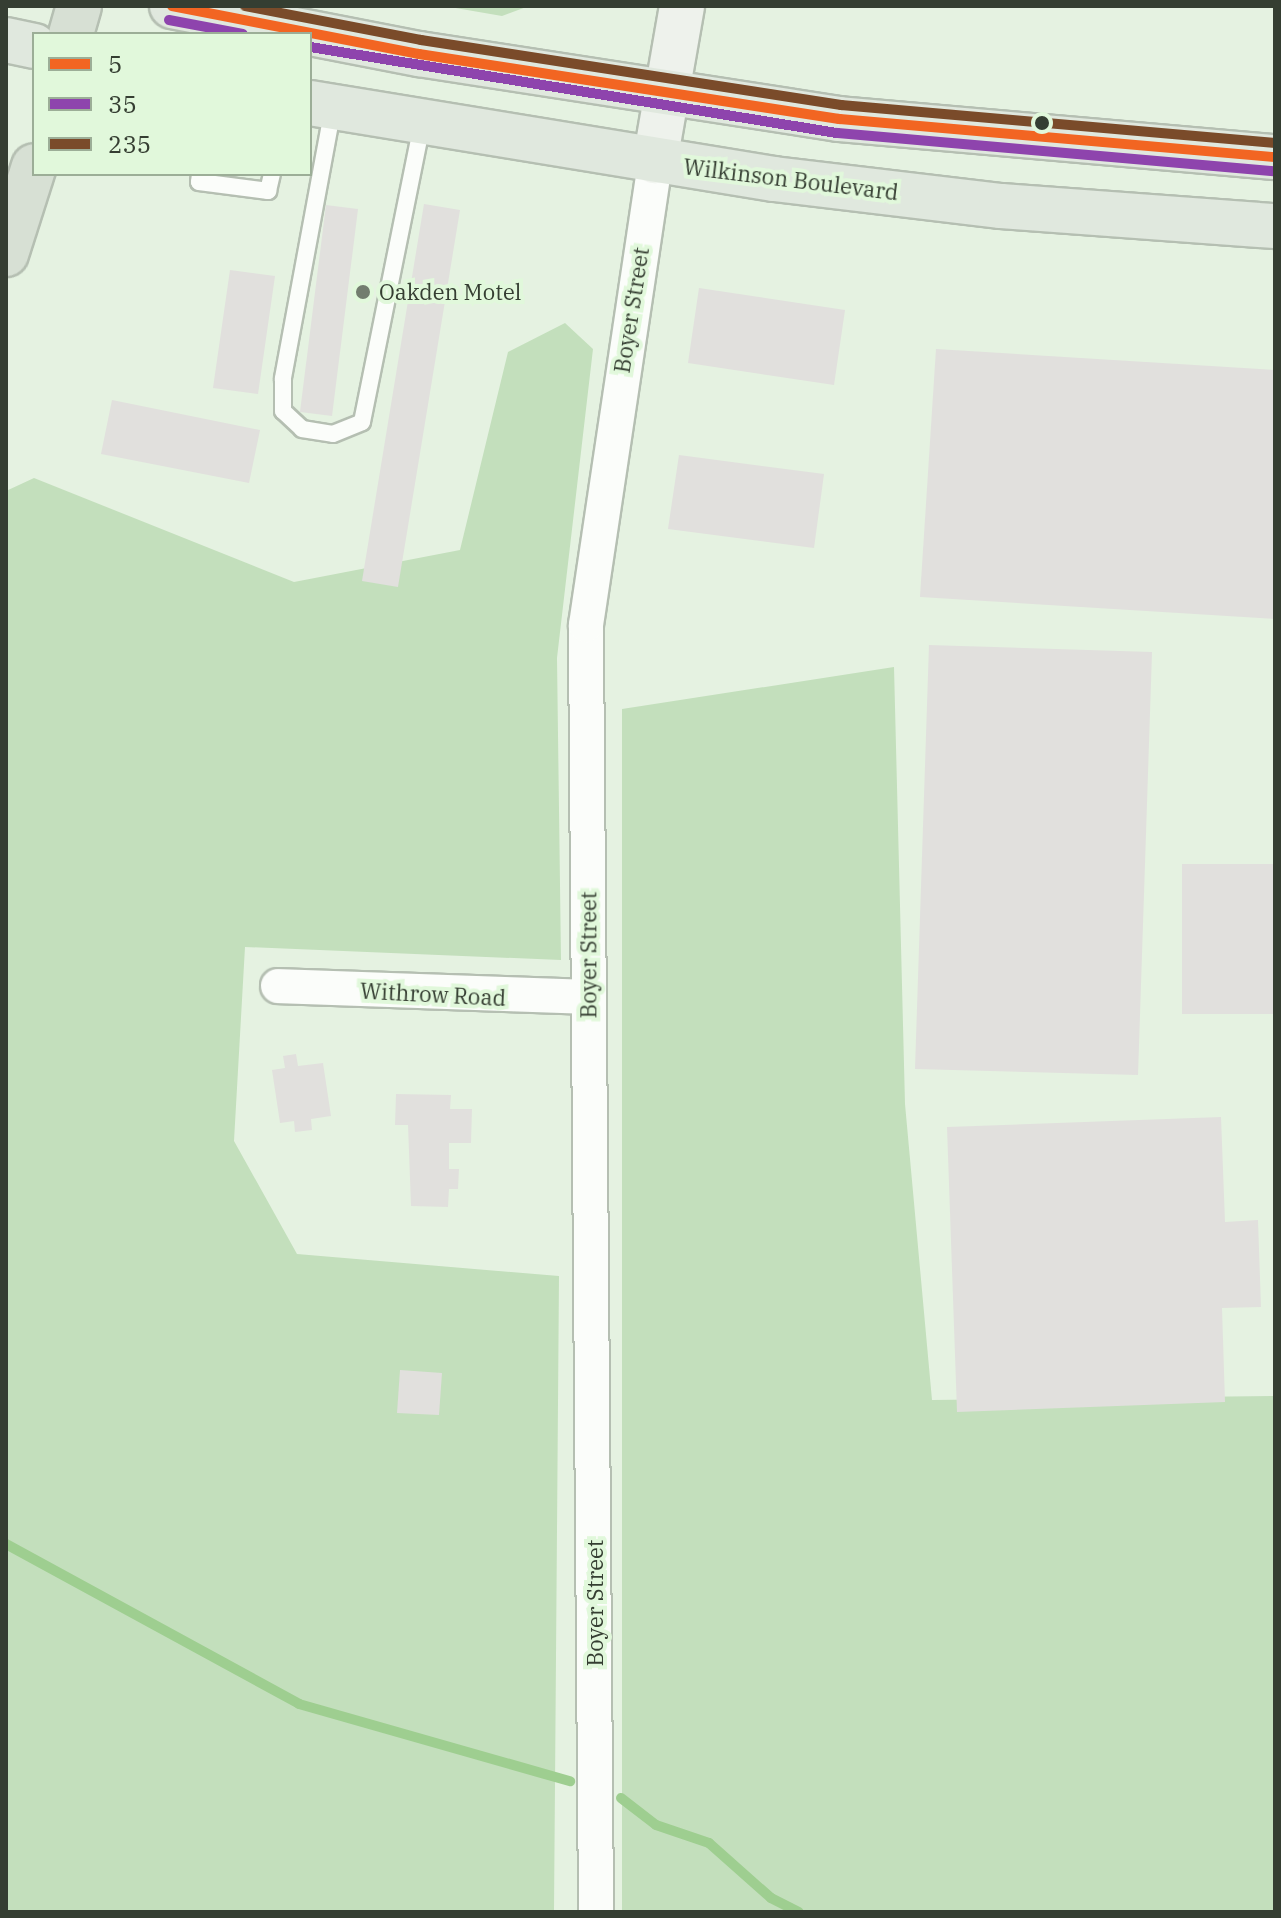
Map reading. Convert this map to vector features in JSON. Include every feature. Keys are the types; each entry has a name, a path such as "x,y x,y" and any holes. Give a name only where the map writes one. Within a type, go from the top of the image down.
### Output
{"highway":[{"path":"72,32 79,6"},
{"path":"6,254 32,172"}],"main road":[{"path":"172,6 306,32"},
{"name":"Boyer Street","path":"655,161 682,6"},
{"path":"312,33 419,54 667,93 924,129 1275,157"},
{"path":"6,40 32,46"},
{"name":"Wilkinson Boulevard","path":"322,106 655,161 1001,206 1275,226"}],"street":[{"name":"Boyer Street","path":"596,1912 586,625 655,161"},
{"name":"Withrow Road","path":"278,986 588,997"}],"lane":[{"path":"322,106 283,379 283,411 302,429 333,434 362,422 422,123"},
{"path":"200,176 199,182 268,191 272,176"}],"green space":[{"path":"444,6 529,6 502,16"},
{"path":"565,323 593,349 557,658 561,960 245,947 234,1141 297,1254 559,1276 554,1912 6,1912 6,491 34,478 294,582 460,550 508,352"},
{"path":"894,667 905,1104 932,1400 1275,1396 1275,1912 622,1912 622,709"}],"building":[{"path":"424,204 460,210 398,587 362,581"},
{"path":"326,205 358,209 332,416 300,412"},
{"path":"230,270 275,276 258,394 213,388"},
{"path":"699,288 845,310 834,385 688,363"},
{"path":"936,349 1275,370 1275,619 920,597"},
{"path":"112,400 260,430 249,483 101,454"},
{"path":"679,455 824,474 814,548 668,529"},
{"path":"929,645 1152,652 1138,1075 915,1069"},
{"path":"1182,864 1275,864 1275,1014 1182,1014"},
{"path":"296,1054 298,1066 323,1063 331,1116 311,1119 312,1130 295,1132 294,1121 280,1123 272,1070 285,1068 283,1056"},
{"path":"396,1094 451,1095 450,1109 472,1109 471,1143 449,1143 449,1169 459,1169 458,1189 449,1189 448,1207 411,1206 408,1125 395,1125"},
{"path":"1221,1117 1225,1222 1258,1220 1261,1307 1222,1308 1225,1402 957,1412 947,1127"},
{"path":"400,1370 442,1373 439,1415 397,1413"}],"waterway":[{"path":"6,1544 299,1704 570,1781"},
{"path":"621,1798 656,1825 709,1843 771,1898 799,1912"}],"transit line":[{"name":"5","path":"172,6 306,32"},
{"name":"235","path":"245,6 421,40 841,105 1275,143"},
{"name":"35","path":"169,20 232,32"},
{"name":"5","path":"312,33 419,54 839,119 1275,157"},
{"name":"35","path":"312,47 837,133 1274,171"}],"place":[{"name":"Oakden Motel","path":"363,292"}]}
